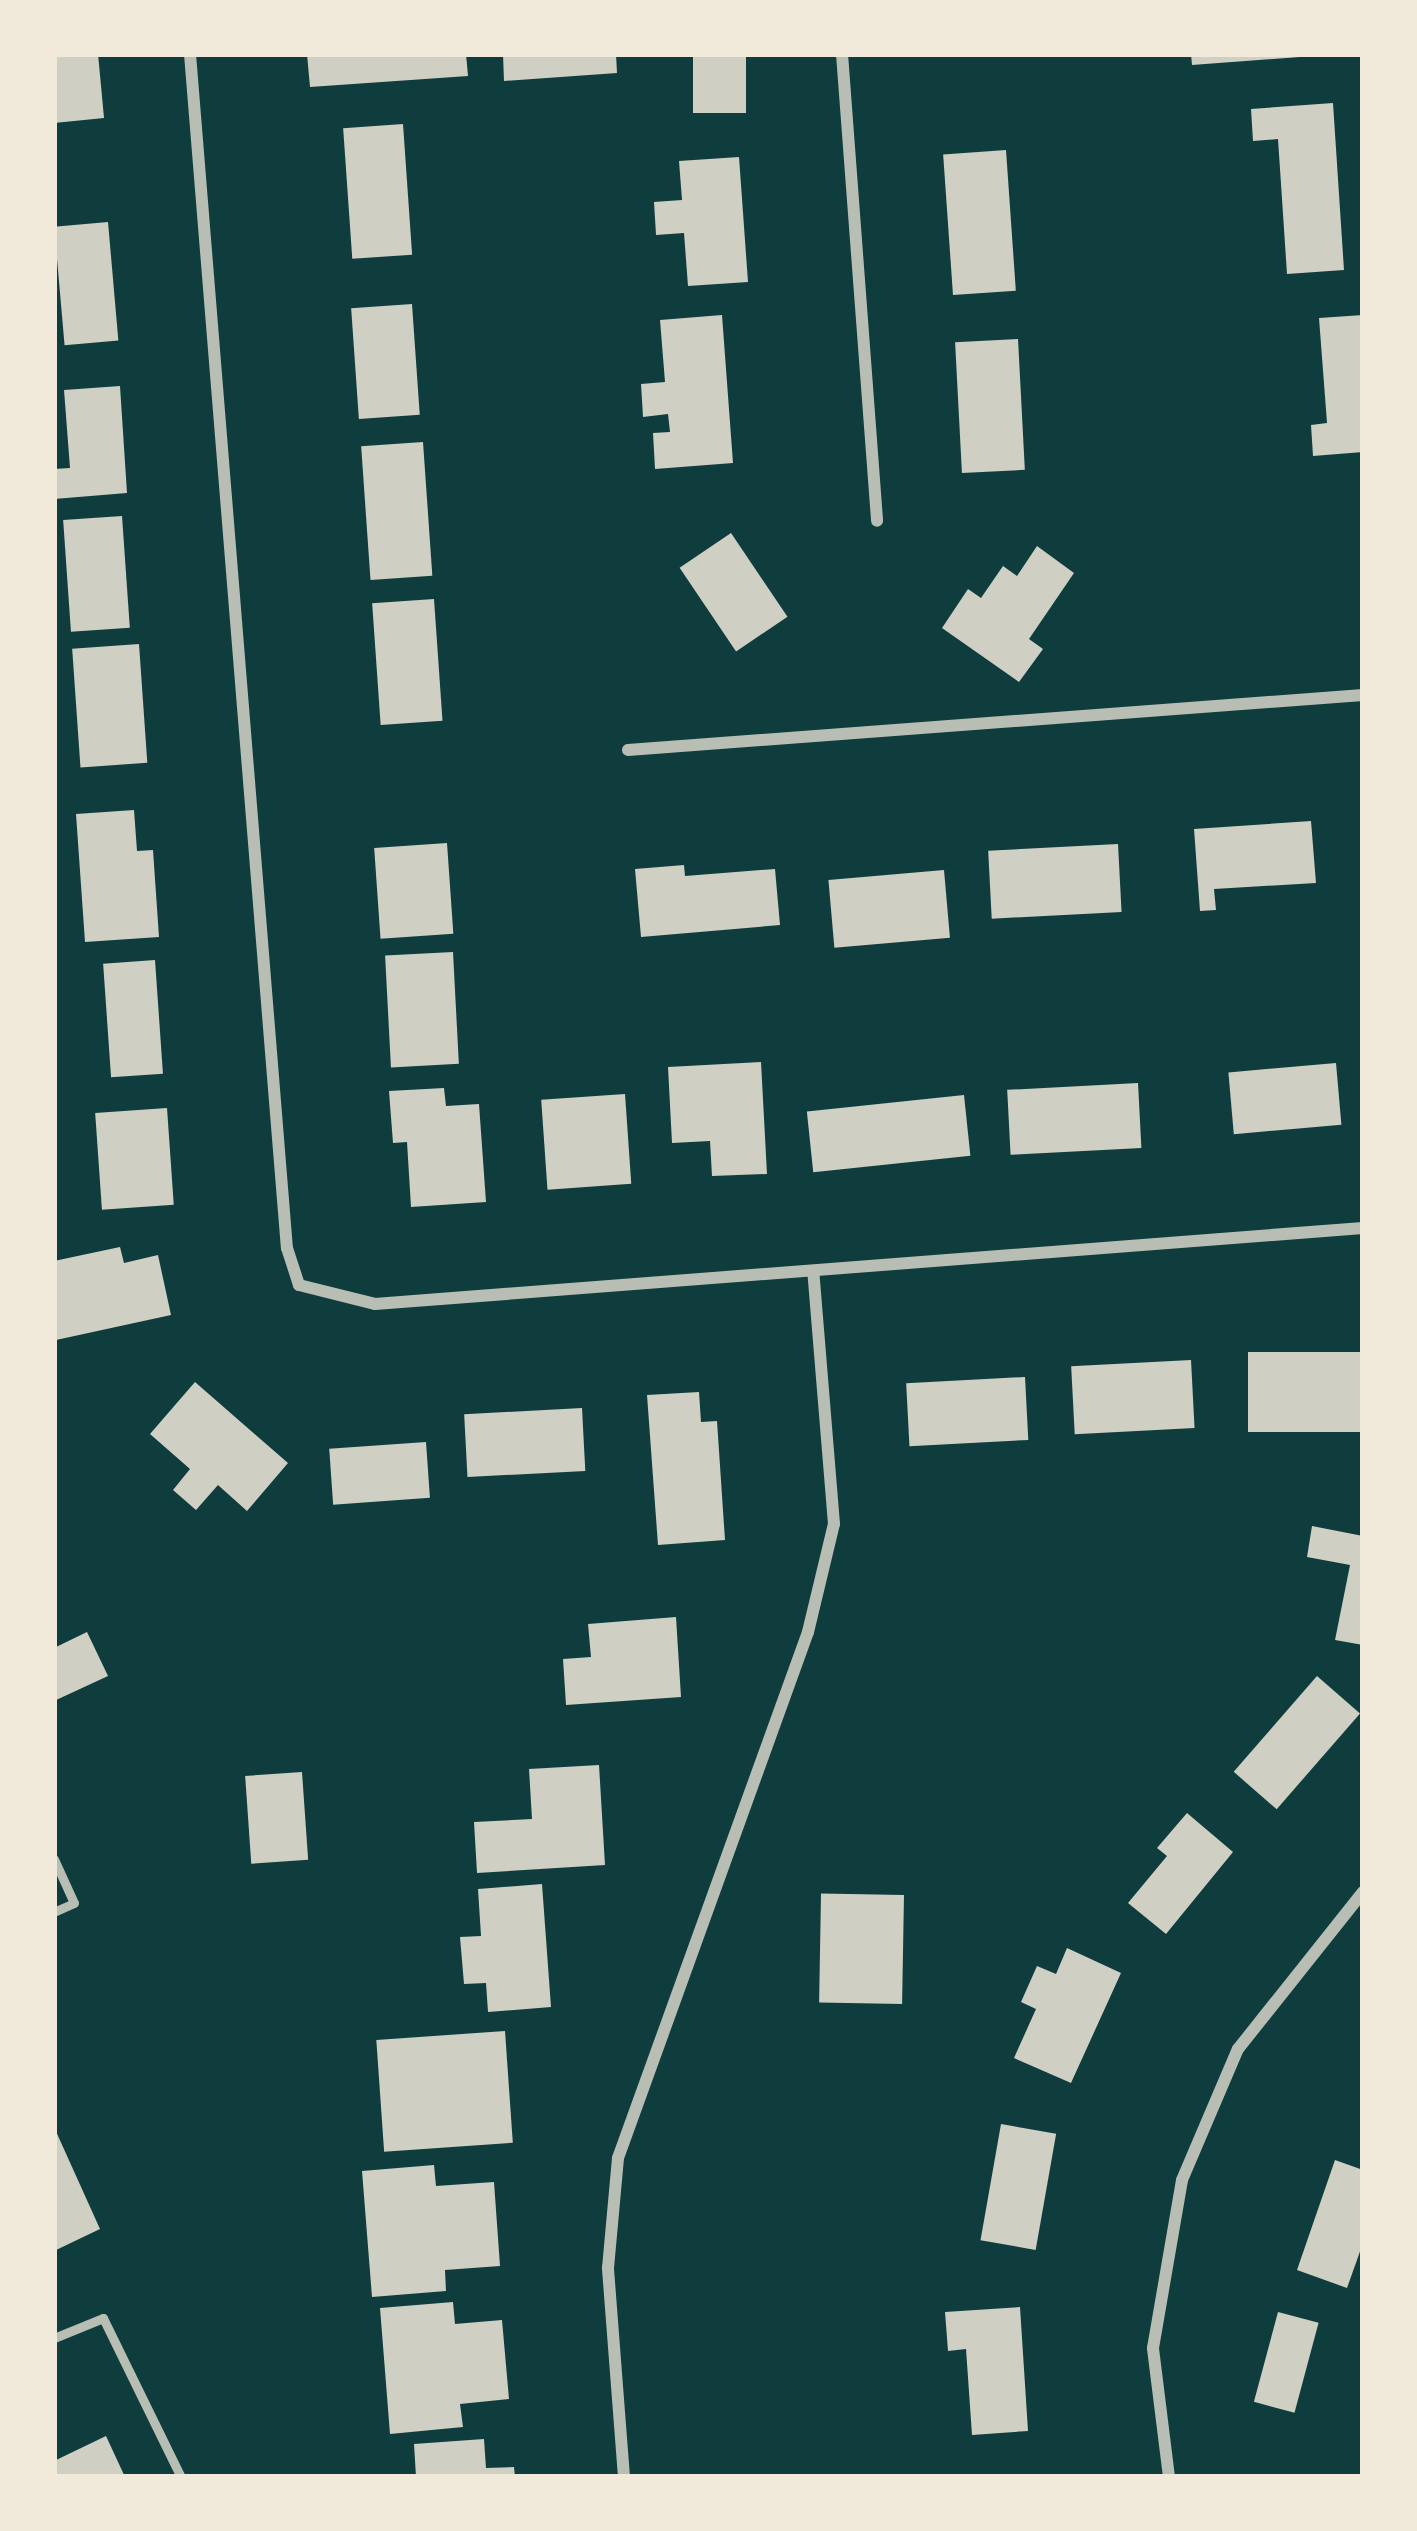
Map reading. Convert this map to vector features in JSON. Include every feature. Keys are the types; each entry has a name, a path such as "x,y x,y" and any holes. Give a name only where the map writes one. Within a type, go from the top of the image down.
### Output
{"street":[{"path":"190,54 292,1276 312,1294 375,1304 1363,1228"},
{"path":"842,54 877,521"},
{"path":"628,750 1363,694"},
{"path":"623,2477 608,2268 618,2158 808,1632 834,1524 813,1271"},
{"path":"1169,2477 1153,2348 1182,2180 1238,2049 1363,1892"}],"lane":[{"path":"54,1859 74,1903 54,1912"},
{"path":"54,2338 104,2318 181,2477"}],"building":[{"path":"54,54 98,54 104,118 54,123"},
{"path":"307,54 466,54 468,76 310,87"},
{"path":"503,54 616,54 617,73 504,81"},
{"path":"693,54 746,54 746,113 693,113"},
{"path":"1191,54 1300,54 1300,57 1192,65"},
{"path":"1333,103 1344,270 1287,274 1278,139 1253,141 1251,109"},
{"path":"403,124 412,255 352,259 343,128"},
{"path":"1006,150 1016,291 953,295 943,154"},
{"path":"739,157 748,282 688,286 684,233 656,235 654,202 682,200 679,161"},
{"path":"108,222 118,341 65,345 54,227"},
{"path":"412,304 420,415 359,419 351,308"},
{"path":"722,315 733,463 655,469 653,433 670,432 668,414 643,417 641,384 665,382 660,320"},
{"path":"1363,315 1363,452 1313,456 1311,425 1327,423 1319,318"},
{"path":"1018,339 1025,470 962,473 955,342"},
{"path":"120,386 127,493 54,499 54,469 70,468 64,390"},
{"path":"423,442 432,576 370,580 361,446"},
{"path":"122,516 130,628 71,632 63,520"},
{"path":"731,533 787,617 736,651 680,568"},
{"path":"1037,546 1074,573 1029,639 1043,649 1019,682 942,628 968,589 981,598 1003,566 1017,576"},
{"path":"434,599 443,721 381,725 372,603"},
{"path":"139,644 147,763 80,767 72,649"},
{"path":"134,810 137,851 153,850 159,937 85,942 76,814"},
{"path":"1311,821 1316,883 1214,889 1216,910 1200,911 1194,829"},
{"path":"447,843 453,934 381,939 374,848"},
{"path":"1118,844 1122,912 992,919 988,851"},
{"path":"684,865 685,876 775,869 780,925 641,937 635,869"},
{"path":"944,870 950,938 834,948 828,880"},
{"path":"453,952 459,1064 391,1067 385,956"},
{"path":"155,960 163,1074 111,1077 103,964"},
{"path":"761,1062 767,1174 712,1176 710,1141 672,1143 668,1067"},
{"path":"1336,1063 1341,1125 1234,1134 1228,1072"},
{"path":"1138,1083 1141,1148 1011,1155 1007,1090"},
{"path":"444,1088 446,1106 479,1104 486,1202 411,1207 407,1142 393,1143 389,1091"},
{"path":"625,1094 631,1184 547,1190 541,1100"},
{"path":"964,1095 970,1156 813,1172 807,1112"},
{"path":"167,1108 174,1205 102,1210 95,1113"},
{"path":"120,1247 124,1263 158,1255 171,1315 56,1340 54,1261"},
{"path":"1248,1352 1363,1352 1363,1432 1248,1432"},
{"path":"1191,1360 1195,1428 1075,1434 1071,1366"},
{"path":"1025,1377 1028,1440 909,1446 906,1383"},
{"path":"195,1382 288,1463 247,1511 218,1485 196,1510 173,1490 190,1469 150,1434"},
{"path":"699,1392 701,1422 717,1421 725,1540 658,1545 647,1395"},
{"path":"582,1408 585,1471 467,1477 464,1414"},
{"path":"426,1442 430,1498 333,1505 329,1449"},
{"path":"1312,1526 1363,1536 1363,1645 1335,1640 1350,1565 1307,1557"},
{"path":"676,1617 681,1697 566,1705 563,1659 591,1657 588,1624"},
{"path":"87,1632 108,1676 54,1701 54,1648"},
{"path":"1317,1676 1360,1713 1277,1809 1234,1772"},
{"path":"599,1765 605,1865 477,1873 474,1822 532,1819 529,1769"},
{"path":"302,1772 308,1860 251,1864 245,1776"},
{"path":"1187,1813 1233,1852 1166,1934 1128,1903 1167,1856 1157,1848"},
{"path":"542,1884 551,2007 488,2012 486,1983 464,1984 460,1937 481,1936 478,1889"},
{"path":"821,1894 904,1895 902,2004 819,2003"},
{"path":"1067,1948 1121,1973 1071,2083 1014,2058 1036,2009 1021,2002 1037,1966 1056,1974"},
{"path":"505,2031 513,2143 384,2152 376,2040"},
{"path":"1001,2124 1056,2134 1036,2250 981,2240"},
{"path":"54,2127 100,2229 54,2251"},
{"path":"1335,2160 1363,2170 1363,2243 1347,2288 1297,2270"},
{"path":"434,2165 436,2186 494,2182 500,2266 445,2270 446,2291 372,2297 362,2171"},
{"path":"453,2302 455,2324 502,2320 509,2399 460,2404 463,2427 390,2434 380,2308"},
{"path":"1020,2307 1028,2431 972,2435 966,2349 948,2351 945,2312"},
{"path":"1278,2312 1319,2323 1294,2413 1254,2402"},
{"path":"106,2436 125,2477 54,2477 54,2461"},
{"path":"484,2439 486,2468 514,2467 515,2477 416,2477 414,2444"}]}
